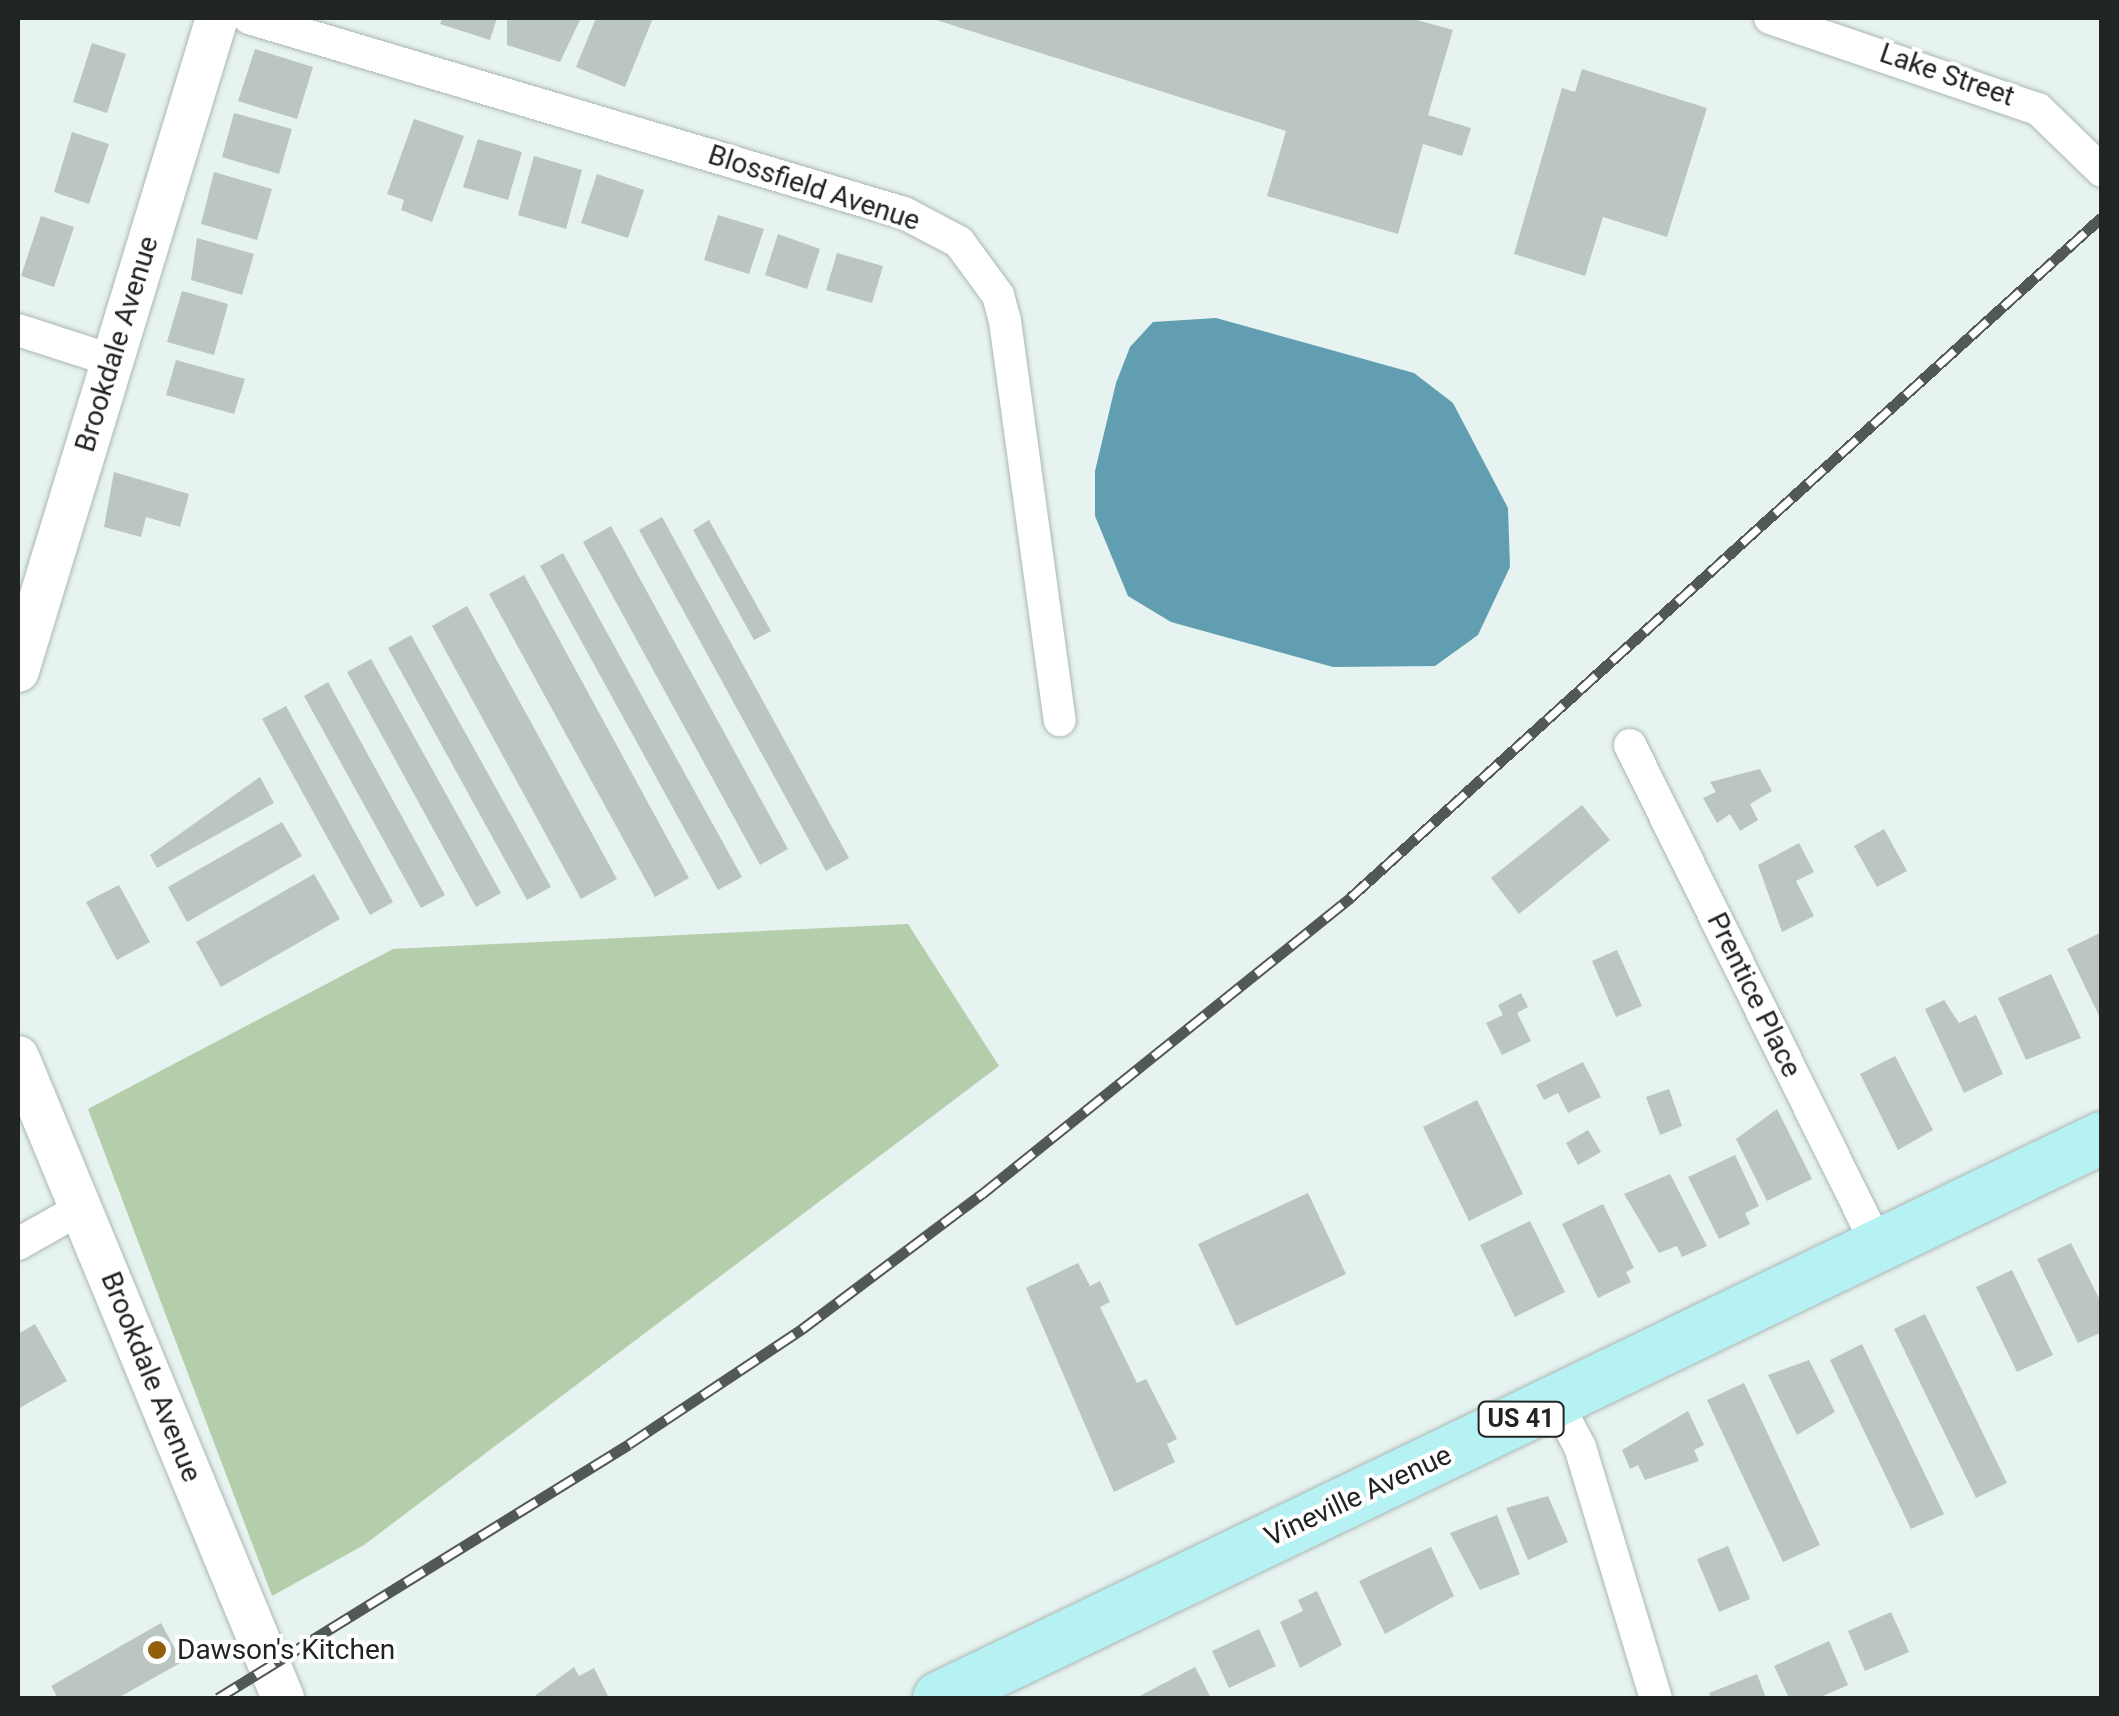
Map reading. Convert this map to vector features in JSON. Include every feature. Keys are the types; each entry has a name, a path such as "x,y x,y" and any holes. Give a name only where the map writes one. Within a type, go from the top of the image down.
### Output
{"main road":[{"name":"Vineville Avenue","path":"938,1698 2102,1138"}],"street":[{"name":"Brookdale Avenue","path":"18,672 217,18"},
{"name":"Blossfield Avenue","path":"249,18 904,213 959,242 998,295 1005,321 1060,720"},
{"name":"Lake Street","path":"1770,18 2038,109 2102,170"},
{"path":"18,330 111,360"},
{"name":"Prentice Place","path":"1630,745 1877,1244"},
{"name":"Brookdale Avenue","path":"18,1057 283,1698"},
{"path":"18,1244 82,1208"},
{"path":"1556,1402 1580,1446 1656,1698"}],"green space":[{"path":"908,924 999,1066 364,1545 272,1596 88,1109 393,949"}],"water":[{"path":"1216,318 1414,373 1453,403 1508,508 1510,567 1478,635 1435,666 1333,667 1171,622 1128,596 1095,516 1095,471 1116,383 1130,347 1153,322"}],"building":[{"path":"442,18 497,18 490,40 440,24"},
{"path":"507,18 581,18 560,62 507,45"},
{"path":"596,18 653,18 625,87 576,67"},
{"path":"930,18 1410,18 1453,30 1428,115 1471,128 1462,156 1423,144 1398,234 1267,196 1286,131"},
{"path":"92,43 126,54 107,113 73,102"},
{"path":"255,49 313,67 297,119 238,101"},
{"path":"1582,69 1707,108 1667,237 1603,217 1585,276 1514,254 1562,88 1575,92"},
{"path":"234,113 292,129 279,174 222,157"},
{"path":"414,119 464,136 432,222 401,210 404,200 387,194"},
{"path":"72,132 109,144 89,204 54,192"},
{"path":"478,139 522,152 508,200 463,187"},
{"path":"534,156 582,170 566,229 518,215"},
{"path":"214,172 272,189 257,240 201,224"},
{"path":"597,174 644,190 628,238 581,223"},
{"path":"718,215 764,229 749,274 704,260"},
{"path":"41,216 74,227 54,287 21,276"},
{"path":"778,234 820,249 807,289 765,275"},
{"path":"197,238 254,254 242,295 191,280"},
{"path":"837,253 883,266 872,303 826,290"},
{"path":"182,291 228,304 214,355 167,342"},
{"path":"176,360 245,379 234,414 166,395"},
{"path":"114,472 189,494 180,527 146,517 141,537 104,527"},
{"path":"662,517 849,858 826,871 639,530"},
{"path":"709,520 771,631 754,640 693,530"},
{"path":"611,526 788,849 760,865 583,542"},
{"path":"563,553 742,877 718,890 540,566"},
{"path":"524,575 689,878 655,897 489,594"},
{"path":"467,606 617,879 581,899 432,626"},
{"path":"411,635 551,887 527,900 388,648"},
{"path":"371,659 501,893 476,907 347,672"},
{"path":"328,682 445,895 421,908 304,696"},
{"path":"286,706 393,902 370,915 262,719"},
{"path":"1760,769 1772,791 1750,804 1758,820 1740,831 1730,814 1717,823 1703,798 1716,792 1710,782"},
{"path":"260,777 274,803 157,868 150,855"},
{"path":"1582,805 1610,840 1519,914 1491,878"},
{"path":"282,822 302,856 187,922 168,887"},
{"path":"1884,829 1907,871 1877,887 1854,846"},
{"path":"1799,843 1814,872 1796,881 1814,916 1782,932 1758,865"},
{"path":"314,874 340,919 221,987 196,942"},
{"path":"119,885 150,942 117,960 86,902"},
{"path":"2102,932 2102,1022 2067,949"},
{"path":"1617,950 1642,1006 1616,1017 1592,961"},
{"path":"2051,974 2081,1038 2026,1060 1998,998"},
{"path":"1521,993 1528,1007 1517,1013 1531,1041 1502,1055 1486,1023 1503,1015 1498,1005"},
{"path":"1944,1000 1959,1023 1976,1015 2003,1074 1964,1093 1925,1009"},
{"path":"1895,1056 1933,1130 1898,1150 1860,1074"},
{"path":"1583,1062 1601,1097 1568,1113 1558,1093 1544,1100 1536,1085"},
{"path":"1669,1089 1682,1126 1660,1135 1646,1097"},
{"path":"1477,1100 1523,1194 1469,1221 1423,1127"},
{"path":"1777,1109 1812,1179 1767,1201 1736,1139"},
{"path":"1588,1130 1601,1152 1578,1165 1566,1143"},
{"path":"1735,1155 1759,1206 1745,1213 1750,1224 1719,1239 1688,1177"},
{"path":"1670,1174 1707,1246 1682,1257 1677,1246 1659,1253 1624,1194"},
{"path":"1308,1193 1346,1274 1236,1326 1198,1244"},
{"path":"1603,1204 1634,1268 1626,1272 1631,1282 1598,1298 1562,1224"},
{"path":"1530,1221 1565,1292 1515,1317 1480,1245"},
{"path":"2071,1243 2102,1304 2102,1332 2078,1343 2037,1259"},
{"path":"1078,1263 1090,1286 1100,1281 1110,1302 1100,1307 1137,1383 1146,1379 1177,1439 1167,1444 1175,1462 1114,1492 1026,1288"},
{"path":"2012,1270 2053,1355 2017,1372 1976,1287"},
{"path":"1925,1314 2007,1483 1976,1498 1894,1329"},
{"path":"35,1324 67,1381 18,1409 18,1334"},
{"path":"1862,1344 1944,1514 1911,1529 1830,1360"},
{"path":"1809,1360 1835,1412 1797,1435 1768,1375"},
{"path":"1744,1383 1820,1545 1783,1562 1707,1400"},
{"path":"1688,1411 1704,1445 1694,1450 1699,1461 1645,1480 1638,1465 1630,1469 1622,1450"},
{"path":"1548,1496 1568,1542 1528,1560 1506,1508"},
{"path":"1497,1515 1520,1574 1480,1590 1450,1533"},
{"path":"1728,1546 1750,1599 1719,1612 1697,1559"},
{"path":"1431,1547 1454,1596 1385,1634 1359,1581"},
{"path":"1317,1591 1342,1645 1300,1668 1280,1622 1303,1611 1298,1600"},
{"path":"1891,1612 1909,1652 1865,1671 1848,1631"},
{"path":"161,1623 182,1662 118,1698 58,1698 51,1686"},
{"path":"1259,1629 1276,1666 1229,1688 1212,1651"},
{"path":"1829,1641 1848,1685 1818,1698 1789,1698 1774,1666"},
{"path":"574,1667 579,1676 594,1668 609,1698 532,1698"},
{"path":"1195,1667 1211,1698 1136,1698"},
{"path":"1757,1674 1766,1698 1711,1698 1709,1693"}],"railway":[{"path":"218,1698 629,1444 802,1329 982,1194 1351,897 2102,217"}],"place":[{"name":"Dawson's Kitchen","path":"157,1650"}]}
